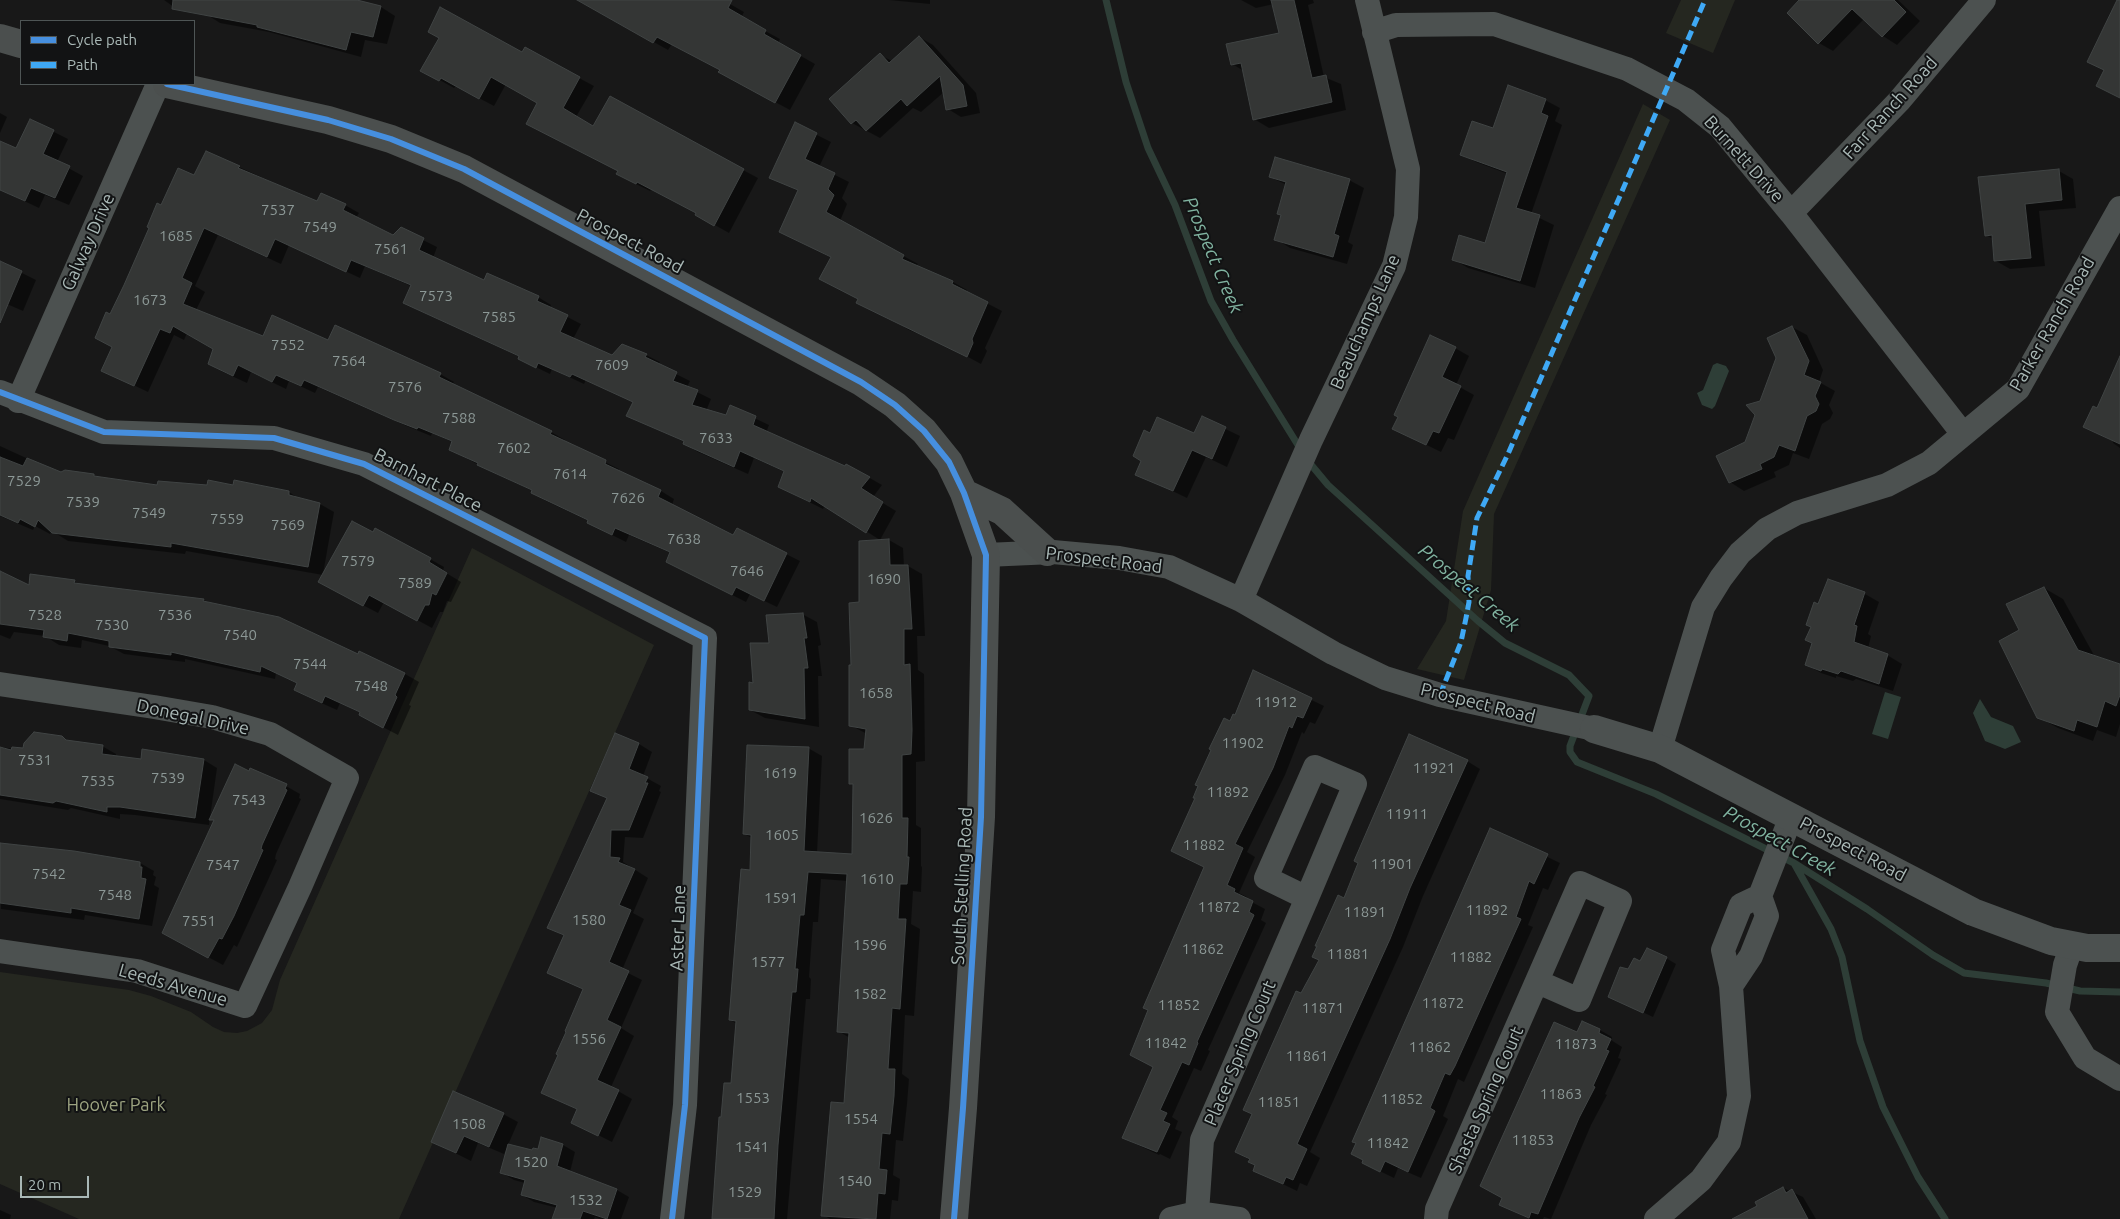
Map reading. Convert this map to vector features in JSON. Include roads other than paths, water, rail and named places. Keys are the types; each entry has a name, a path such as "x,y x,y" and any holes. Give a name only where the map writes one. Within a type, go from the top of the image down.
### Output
{"main road":[{"path":"0,38 20,44"},
{"name":"Prospect Road","path":"171,85 328,120 391,139 464,169 868,387 895,405 924,431 949,462 982,537 986,555"},
{"path":"964,493 1002,511 1047,552"},
{"name":"South Stelling Road","path":"954,1219 982,817 986,555"}],"street":[{"name":"Beauchamps Lane","path":"1241,600 1311,440 1394,266 1406,217 1408,169 1366,0"},
{"name":"Farr Ranch Road","path":"1791,213 1899,101 1984,0"},
{"name":"Burnett Drive","path":"1374,32 1396,25 1494,24 1626,69 1686,100 1720,127 1791,213 1963,434"},
{"name":"Galway Drive","path":"9,396 158,85"},
{"name":"Parker Ranch Road","path":"1660,749 1704,607 1721,578 1740,553 1767,529 1797,513 1887,485 1930,463 2018,389 2120,208"},
{"name":"Barnhart Place","path":"9,396 104,432 274,438 364,464 705,638"},
{"name":"Prospect Road","path":"986,555 1047,552 1119,558 1169,567 1241,600 1334,653 1385,678 1440,695 1552,722 1594,730 1660,749 1973,912 2051,941 2068,958 2087,948 2120,948"},
{"name":"Aster Lane","path":"672,1219 685,1104 705,638"},
{"name":"Donegal Drive","path":"0,684 154,706 212,717 270,734 347,778 300,887"},
{"name":"Placer Spring Court","path":"1197,1213 1202,1140 1307,898 1356,784 1315,767 1266,878 1307,898"},
{"path":"1656,1219 1702,1180 1729,1142 1739,1096 1731,986 1752,956 1767,916 1760,896 1791,817"},
{"name":"Shasta Spring Court","path":"1436,1219 1437,1209 1580,883 1620,901 1579,1000 1538,982"},
{"name":"Leeds Avenue","path":"0,951 137,970 245,1006 300,887"},
{"path":"2068,958 2058,1012 2085,1058 2120,1079"},
{"path":"1171,1219 1197,1213 1239,1219"}],"waterway":[{"name":"Prospect Creek","path":"1106,0 1126,82 1148,148 1175,205 1211,301 1301,450"},
{"name":"Prospect Creek","path":"1308,461 1328,485 1478,621 1505,643 1569,675 1589,696 1570,746 1570,752 1577,762 1656,794 1794,863 1867,909 1933,955 1964,973 2046,983 2080,991 2120,992"},
{"path":"1795,865 1831,929 1842,957 1860,1041 1883,1107 1918,1177 1945,1219"}],"park label":[{"name":"Hoover Park","path":"116,1105"}]}
